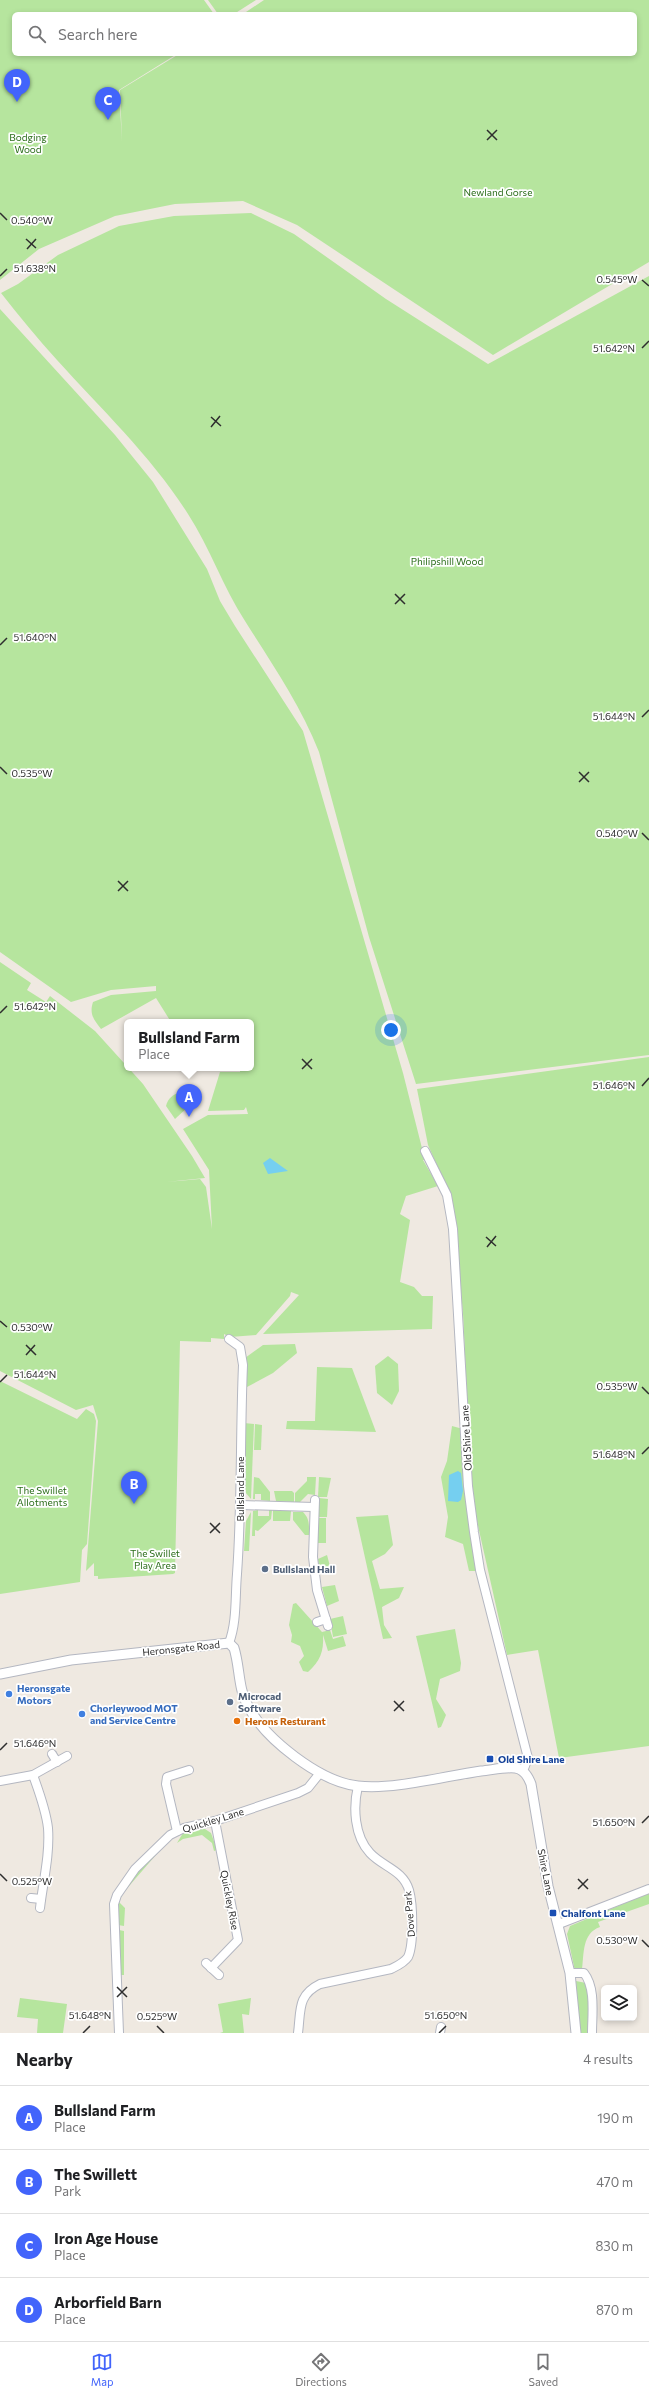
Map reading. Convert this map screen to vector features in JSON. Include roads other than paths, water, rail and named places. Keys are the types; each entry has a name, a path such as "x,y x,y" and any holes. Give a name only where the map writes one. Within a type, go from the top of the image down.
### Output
{"street":[{"name":"Old Shire Lane","path":"425,1151 447,1195 453,1229 468,1486 480,1570 528,1758 523,1771"},
{"name":"Bullsland Lane","path":"228,1339 240,1347 243,1365 240,1455 242,1505 234,1622 229,1643"},
{"path":"242,1505 314,1503 313,1557 317,1590 327,1623 317,1622"},
{"name":"Heronsgate Road","path":"0,1674 71,1660 229,1643 234,1648 242,1691 247,1706 262,1729 320,1773 358,1786 380,1786 504,1769 516,1768 523,1771"},
{"path":"52,1754 57,1762"},
{"path":"0,1781 33,1775 67,1756"},
{"path":"178,1830 166,1784 167,1777 189,1770"},
{"name":"Shire Lane","path":"523,1771 531,1784 548,1886 570,1973 576,2033"},
{"name":"Quickley Lane","path":"119,2033 115,1900 144,1859 162,1841 178,1830 215,1821 308,1788 320,1773"},
{"path":"33,1775 42,1800 48,1829 47,1856 40,1908"},
{"name":"Dove Park","path":"298,2033 303,1997 310,1989 320,1984 391,1969 400,1965 407,1958 412,1947 409,1890 399,1873 370,1853 363,1840 354,1812 358,1786"},
{"name":"Quickley Rise","path":"215,1821 238,1940 209,1966 219,1975"},
{"path":"558,1924 649,1889"},
{"path":"32,1898 41,1899"},
{"path":"570,1973 584,1973 587,1976 592,2003 592,2033"}],"water":[{"path":"270,1158 288,1171 268,1174 263,1163"},
{"path":"458,1471 461,1473 463,1491 461,1500 458,1502 448,1501 449,1475"}],"place":[{"name":"Arborfield Barn","path":"17,102"},
{"name":"Iron Age House","path":"108,120"},
{"name":"Bullsland Farm","path":"189,1117"},
{"name":"The Swillett","path":"134,1504"},
{"name":"Bullsland Hall","path":"265,1569"},
{"name":"Heronsgate Motors","path":"9,1694"},
{"name":"Microcad Software","path":"230,1702"},
{"name":"Chorleywood MOT and Service Centre","path":"82,1714"},
{"name":"Herons Resturant","path":"237,1721"},
{"name":"Old Shire Lane","path":"490,1759"},
{"name":"Chalfont Lane","path":"553,1913"}],"park label":[{"name":"Bodging Wood","path":"28,142"},
{"name":"Newland Gorse","path":"498,192"},
{"name":"Philipshill Wood","path":"447,561"},
{"name":"The Swillet Allotments","path":"42,1496"},
{"name":"The Swillet Play Area","path":"155,1558"}]}
